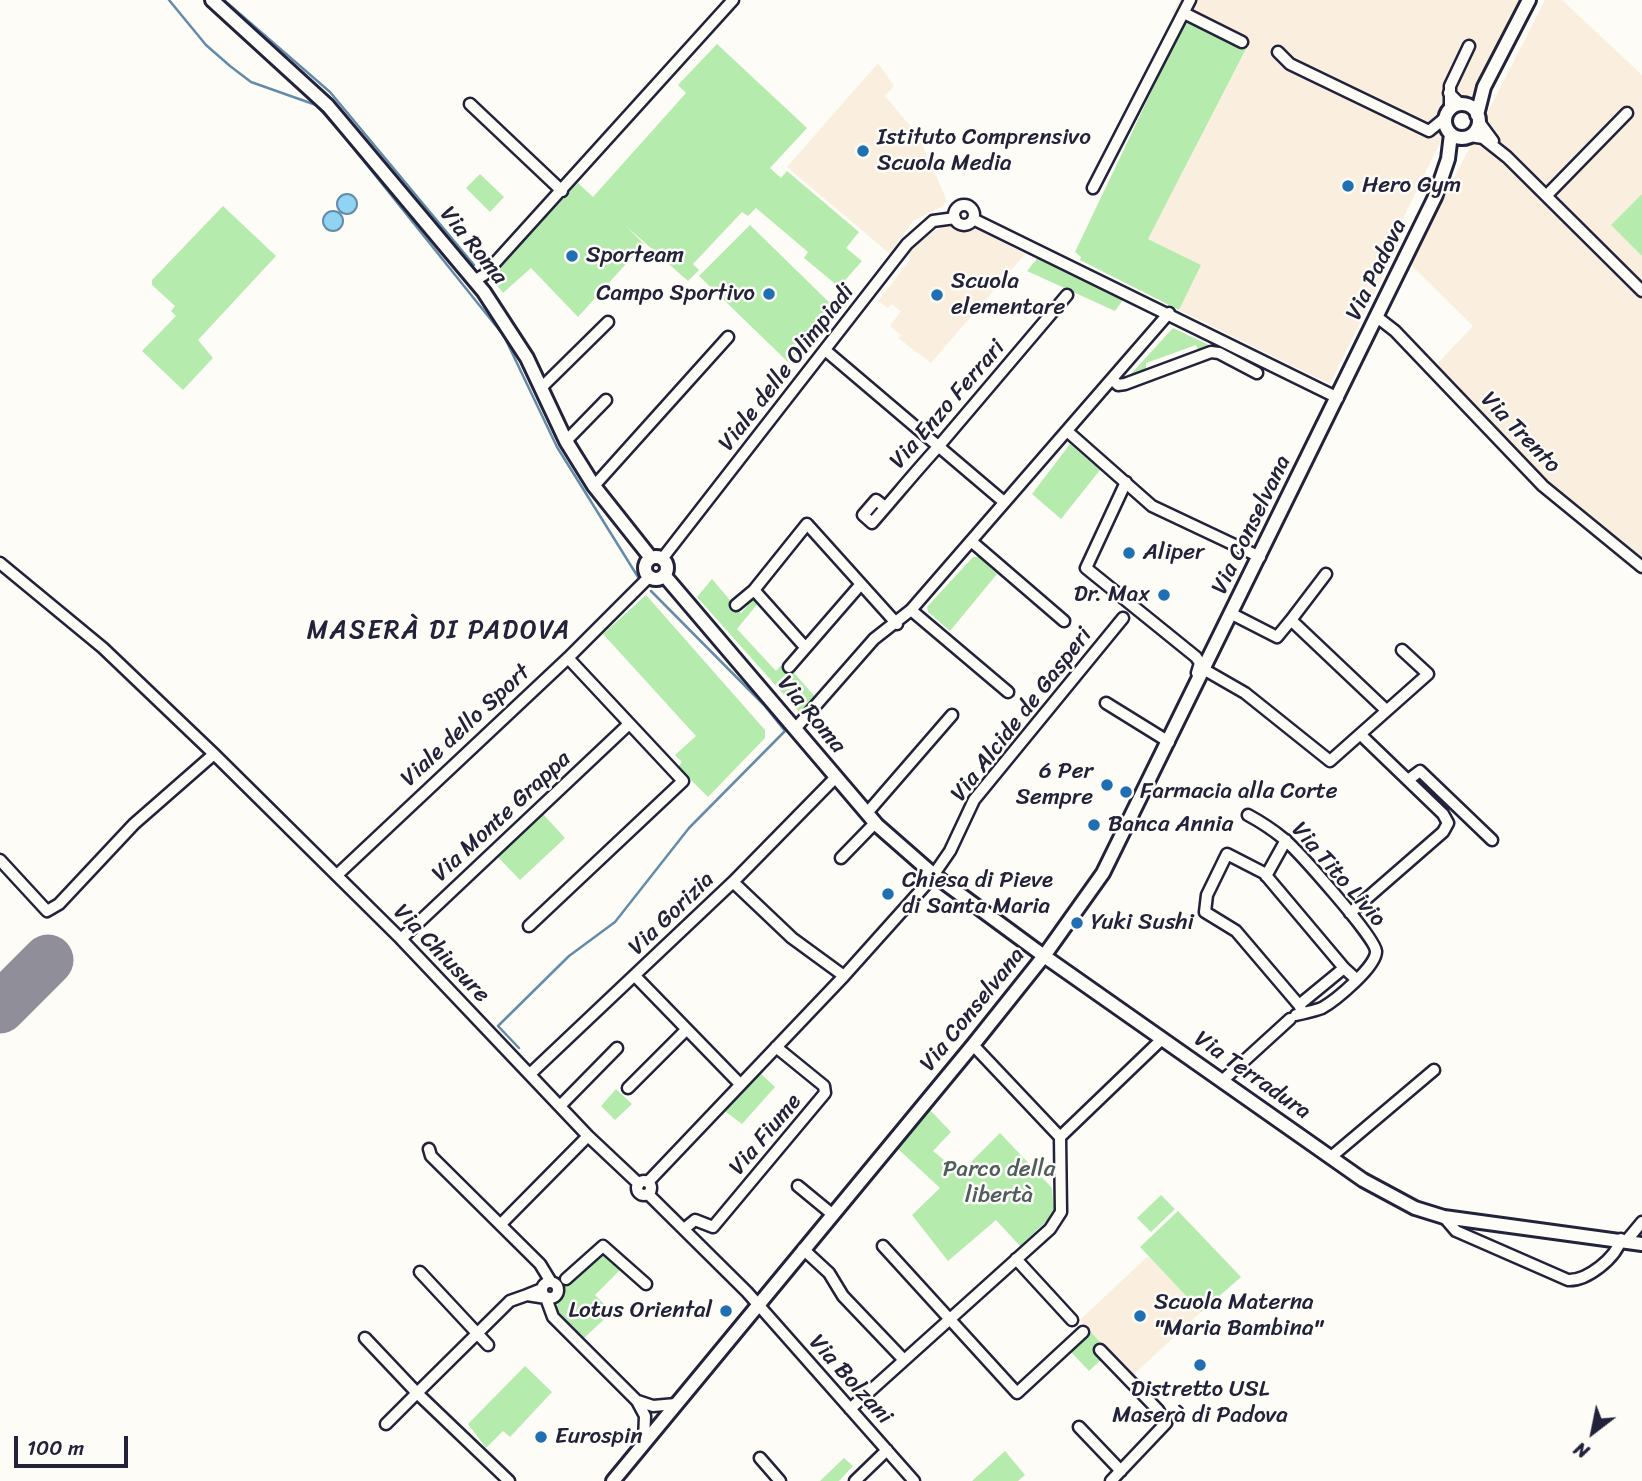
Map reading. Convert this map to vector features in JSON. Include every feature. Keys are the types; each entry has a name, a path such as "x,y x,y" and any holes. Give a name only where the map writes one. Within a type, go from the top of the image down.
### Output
{"main road":[{"name":"Via Roma","path":"212,0 328,106 475,280 505,323 541,388 566,441 594,486 656,559"},
{"path":"1455,109 1478,118 1484,87 1530,0"},
{"path":"1468,137 1451,133 1455,109 1484,87"},
{"name":"Via Padova","path":"1448,159 1468,137 1478,118"},
{"name":"Via Padova","path":"1338,398 1435,197 1448,159 1451,133"},
{"name":"Via Conselvana","path":"613,1481 973,1045 1044,956 1103,873 1338,398"},
{"path":"656,559 667,568 664,575 659,578 650,576 645,567 656,559"},
{"name":"Via Roma","path":"664,575 871,818 934,875"},
{"name":"Via Terradura","path":"934,875 1044,956 1388,1195 1444,1217 1624,1239 1642,1244"}],"street":[{"path":"475,280 484,275 562,191 733,0"},
{"path":"1093,188 1191,0"},
{"path":"1184,13 1242,42"},
{"path":"1278,52 1290,64 1429,131 1455,109 1449,93 1469,47"},
{"path":"470,104 562,191"},
{"path":"1546,195 1627,113"},
{"path":"1478,118 1507,157"},
{"path":"1433,129 1451,133"},
{"path":"1468,137 1483,138 1507,157 1642,291"},
{"path":"965,205 974,211 973,219 964,225 955,218 956,209 965,205"},
{"name":"Viale delle Olimpiadi","path":"656,559 915,234 933,221 955,218"},
{"path":"973,219 1338,398"},
{"name":"Via Enzo Ferrari","path":"885,508 1067,295"},
{"path":"795,729 874,639 897,624 911,610 1169,313"},
{"name":"Via Trento","path":"1377,317 1395,331 1543,486 1642,568"},
{"path":"541,388 608,322"},
{"path":"594,486 728,337"},
{"path":"825,350 1004,502"},
{"path":"1115,376 1118,384 1211,352 1219,353 1257,373"},
{"path":"566,441 606,400"},
{"path":"1067,431 1152,506 1259,557"},
{"path":"1126,482 1086,568 1199,660 1200,667 1192,683 1194,691"},
{"path":"736,605 754,590 807,524 897,624"},
{"path":"971,541 1064,621"},
{"name":"Via Chiusure","path":"0,563 103,648 337,874 587,1136 643,1183 638,1192 648,1194 757,1304"},
{"path":"1232,614 1277,637 1326,574"},
{"name":"Viale dello Sport","path":"337,874 568,658 650,576"},
{"path":"789,667 861,584"},
{"path":"754,590 805,647"},
{"path":"911,610 1008,691"},
{"name":"Via Alcide de Gasperi","path":"934,875 950,851 974,800 1123,618"},
{"path":"1291,620 1386,710"},
{"path":"1205,670 1245,693 1324,760 1330,761 1362,736 1386,710 1428,674 1402,650"},
{"path":"529,926 683,781 568,658"},
{"path":"1106,703 1169,742"},
{"path":"841,858 952,716"},
{"name":"Via Monte Grappa","path":"401,939 629,724"},
{"path":"1350,913 1446,828 1448,823 1444,814 1362,736"},
{"path":"0,860 47,911 59,904 134,824 214,754"},
{"path":"1408,780 1420,771 1492,840"},
{"name":"Via Gorizia","path":"530,1074 733,882 836,777"},
{"name":"Via Tito Livio","path":"1222,1081 1297,1013 1322,1007 1356,979 1374,961 1376,950 1372,939 1286,840 1248,815"},
{"path":"1266,876 1286,840"},
{"path":"1344,968 1297,1013 1236,932 1205,912 1207,895 1227,855 1266,876 1356,979"},
{"path":"643,1183 844,976 934,875"},
{"path":"733,882 792,938 844,976"},
{"path":"635,976 740,1084"},
{"path":"628,1088 685,1030"},
{"path":"1060,1137 1162,1039"},
{"path":"850,1409 1050,1229 1061,1212 1060,1137 973,1045"},
{"name":"Via Fiume","path":"684,1229 695,1220 713,1227 825,1093 824,1086 776,1047"},
{"path":"560,1106 617,1048"},
{"path":"1331,1157 1434,1070"},
{"path":"501,1224 587,1136"},
{"path":"429,1149 431,1156 540,1264 550,1289 553,1317 637,1401 645,1416 644,1442"},
{"path":"798,1186 832,1214"},
{"name":"Via Terradura","path":"1444,1217 1456,1231 1568,1280 1586,1277 1624,1239"},
{"path":"1624,1239 1642,1222"},
{"path":"386,1424 510,1301 550,1289 566,1279 603,1246 646,1284"},
{"path":"883,1247 947,1320 1017,1393 1083,1332"},
{"path":"803,1249 829,1273 843,1296 904,1360"},
{"path":"1016,1259 1072,1320"},
{"path":"420,1272 488,1345"},
{"name":"Via Bolzani","path":"757,1304 914,1481"},
{"path":"365,1338 417,1393 509,1481"},
{"path":"1100,1350 1158,1410 1166,1423 1111,1481"},
{"path":"637,1401 653,1406 676,1404"},
{"path":"1079,1427 1121,1471"},
{"path":"855,1481 887,1450"},
{"path":"760,1458 780,1481"}],"shaded area":[{"path":"1179,0 1520,0 1477,88 1460,106 1445,132 1400,225 1399,243 1330,384 1179,310 1201,265 1148,239 1246,50 1173,12"},
{"path":"1545,0 1562,0 1642,75 1642,562 1550,485 1436,365 1473,326 1410,264"},
{"name":"Istituto Comprensivo Scuola Media","path":"878,63 894,86 885,96 918,135 946,198 943,206 913,221 890,254 787,167"},
{"name":"Scuola elementare","path":"948,224 972,226 1025,254 931,363 898,338 901,335 890,326 901,311 891,304 888,308 878,301 910,260 909,253 923,237"},
{"name":"Scuola Materna \"Maria Bambina\"","path":"1148,1256 1201,1312 1132,1376 1080,1320"}],"green space":[{"path":"1186,19 1246,49 1148,239 1201,265 1179,310 1080,260 1081,257 1075,252"},
{"path":"717,44 807,128 770,168 781,178 787,171 859,232 846,248 862,261 839,287 804,258 808,252 756,208 748,216 742,212 693,264 699,270 688,281 626,226 644,244 578,317 531,268 503,293 490,277 578,183 593,197 686,93 678,85"},
{"path":"480,174 504,197 490,212 466,188"},
{"path":"1642,194 1642,256 1611,225"},
{"path":"223,206 276,256 198,340 213,358 183,390 142,351 176,316 171,311 175,306 152,285 152,280"},
{"name":"Campo Sportivo","path":"750,225 838,311 788,362 699,276"},
{"path":"1040,255 1125,297 1115,311 1027,271"},
{"path":"1173,328 1211,346 1198,350 1196,345 1146,363 1146,370 1130,375"},
{"path":"1070,444 1100,470 1061,519 1032,494"},
{"path":"973,557 979,557 997,574 950,631 928,612 927,607"},
{"path":"712,579 741,613 755,597 759,602 737,629 776,671 798,645 801,649 789,667 816,698 802,715 697,597"},
{"path":"646,595 765,730 765,738 708,797 678,767 682,762 675,755 696,736 603,634"},
{"path":"542,813 565,838 520,880 497,856"},
{"path":"758,1071 775,1087 742,1124 722,1109"},
{"path":"616,1089 632,1104 615,1120 601,1106"},
{"name":"Parco della libertà","path":"929,1109 951,1132 933,1151 955,1169 967,1166 1000,1133 1052,1188 1054,1214 1020,1246 996,1220 948,1261 912,1215 940,1188 897,1148"},
{"path":"1161,1195 1175,1209 1151,1232 1137,1218"},
{"path":"1178,1211 1241,1277 1201,1312 1140,1247"},
{"path":"602,1250 622,1268 595,1295 612,1312 584,1338 557,1311 558,1303 566,1286"},
{"path":"1091,1332 1109,1352 1089,1371 1071,1352"},
{"path":"525,1366 552,1392 510,1437 503,1431 486,1448 468,1424"},
{"path":"1005,1451 1025,1475 1018,1481 972,1481"},
{"path":"844,1458 853,1466 839,1481 820,1481"}],"water":[{"path":"347,194 354,197 357,204 354,211 347,214 340,211 337,204 340,197"},
{"path":"333,211 340,214 343,221 340,228 333,231 326,228 323,221 326,214"}],"waterway":[{"path":"169,0 206,45 230,66 251,82 316,105 343,135 504,336 557,447 638,577"},
{"path":"224,0 330,92 474,265"},
{"path":"519,1048 498,1026 569,956 615,922 689,828 785,731 764,705 651,591"}],"runway":[{"path":"0,1008 48,960"}],"place":[{"name":"Istituto Comprensivo Scuola Media","path":"863,151"},
{"name":"Hero Gym","path":"1348,186"},
{"name":"Sporteam","path":"572,256"},
{"name":"Campo Sportivo","path":"769,294"},
{"name":"Scuola elementare","path":"937,295"},
{"name":"Aliper","path":"1129,553"},
{"name":"Dr. Max","path":"1164,595"},
{"name":"6 Per Sempre","path":"1107,785"},
{"name":"Farmacia alla Corte","path":"1126,792"},
{"name":"Banca Annia","path":"1094,825"},
{"name":"Chiesa di Pieve di Santa Maria","path":"888,894"},
{"name":"Yuki Sushi","path":"1077,923"},
{"name":"Lotus Oriental","path":"726,1311"},
{"name":"Scuola Materna \"Maria Bambina\"","path":"1140,1316"},
{"name":"Distretto USL Maserà di Padova","path":"1200,1365"},
{"name":"Eurospin","path":"541,1437"}],"district":[{"name":"MASERÀ DI PADOVA","path":"439,631"}]}
